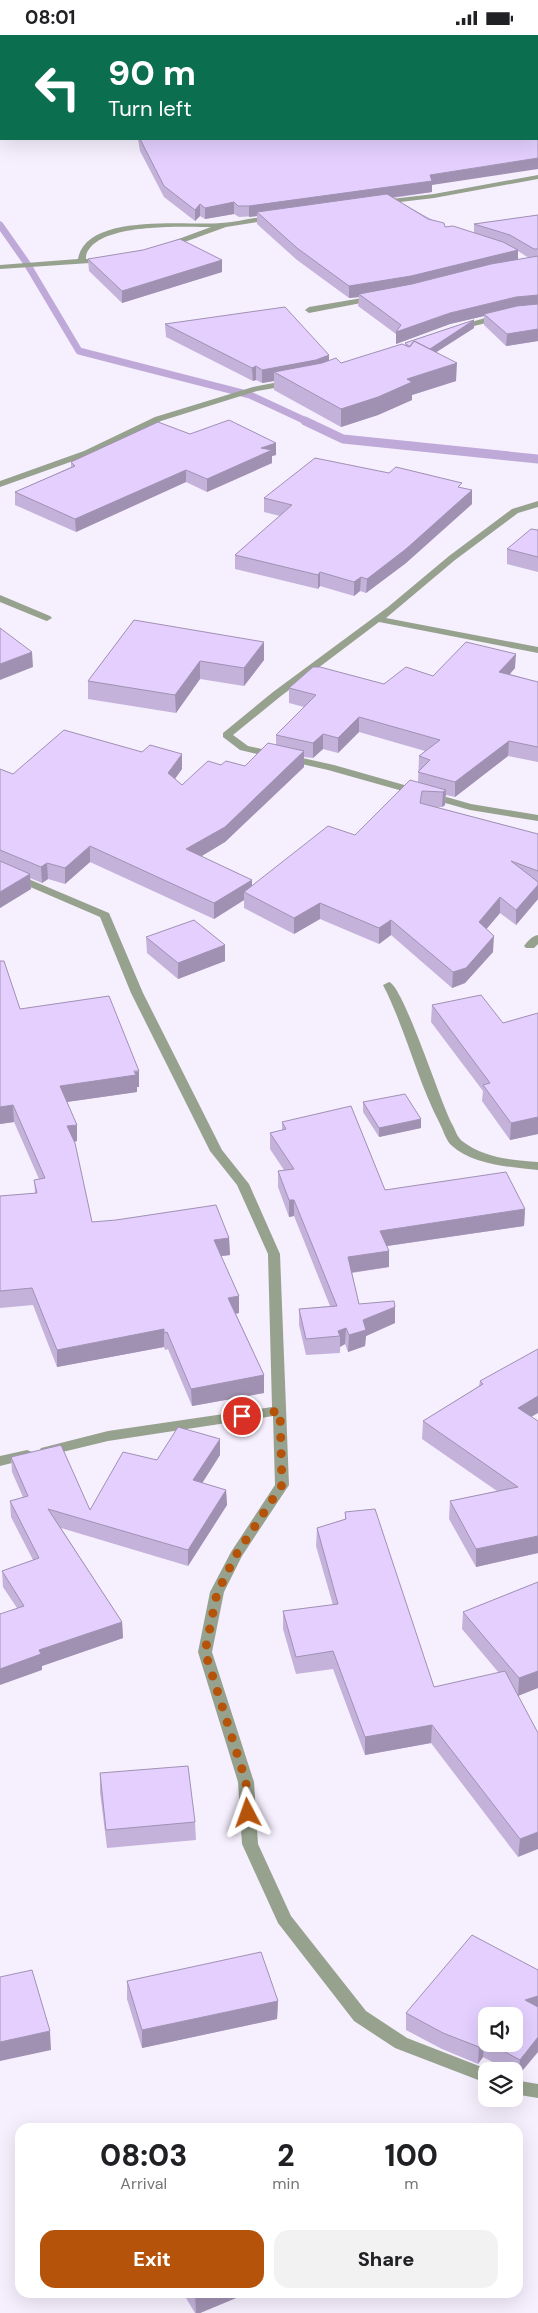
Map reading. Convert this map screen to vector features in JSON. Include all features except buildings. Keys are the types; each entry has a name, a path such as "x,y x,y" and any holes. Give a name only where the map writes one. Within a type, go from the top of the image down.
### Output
{"street":[{"path":"370,204 434,196 538,177"},
{"path":"390,202 398,207"},
{"path":"81,262 84,250 94,242 104,235 123,229 153,226 224,225 284,215"},
{"path":"162,248 224,225"},
{"path":"0,267 117,259"},
{"path":"309,310 381,297"},
{"path":"445,331 506,316"},
{"path":"0,484 87,453 158,419 256,389 300,381"},
{"path":"538,504 515,511 452,558 377,619 276,694 228,735 244,748 330,767 470,807 538,818"},
{"path":"0,598 47,618"},
{"path":"377,619 538,650"},
{"path":"0,870 105,915 146,1010 216,1151 243,1184 274,1255 282,1485 236,1555 217,1593 205,1652 246,1782 250,1843 284,1919 360,2016 402,2043 478,2073"},
{"path":"389,985 402,1011 438,1109 455,1142 483,1158 505,1163 538,1166"},
{"path":"0,1461 108,1436 280,1411"},
{"path":"523,2088 538,2091"}],"waterway":[{"path":"0,225 26,262 79,351 250,395 308,422"},
{"path":"305,421 343,439 538,459"}],"route":[{"path":"242,1416 280,1411 282,1485 236,1555 217,1593 205,1652 225,1721 246,1782 248,1813"}]}
